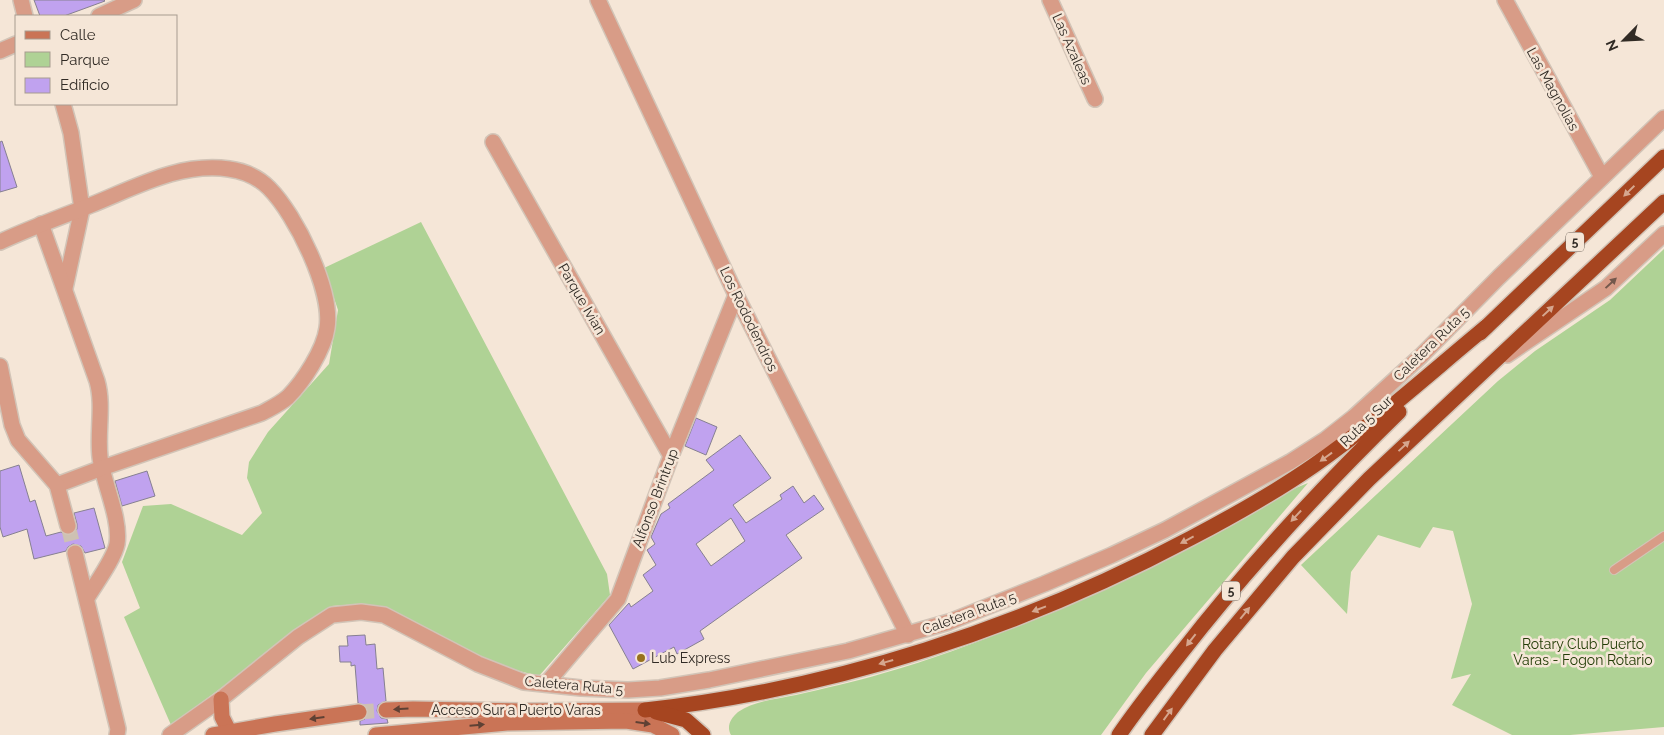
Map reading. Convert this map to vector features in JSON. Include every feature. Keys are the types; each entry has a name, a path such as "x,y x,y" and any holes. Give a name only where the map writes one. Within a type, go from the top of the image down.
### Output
{"highway":[{"name":"Ruta 5 Sur","path":"1119,735 1208,618 1268,546 1354,456 1664,157"},
{"name":"5","path":"1152,735 1216,650 1293,557 1369,479 1664,202"},
{"path":"645,710 694,705 784,688 890,661 992,627 1089,588 1208,529 1262,499 1314,466 1378,418 1486,327"},
{"path":"645,710 686,720 703,735"}],"main road":[{"path":"221,699 222,717 230,734"},
{"name":"Acceso Sur a Puerto Varas","path":"386,710 645,710"},
{"path":"213,735 230,734 275,724 359,712"},
{"name":"Acceso Sur a Puerto Varas","path":"376,735 626,721 652,724 672,735"}],"street":[{"path":"21,0 25,15"},
{"path":"100,10 134,0"},
{"name":"Los Rododendros","path":"598,0 736,295 908,635"},
{"name":"Las Azaleas","path":"1050,0 1095,99"},
{"name":"Las Magnolias","path":"1505,0 1602,177"},
{"path":"0,50 15,44"},
{"path":"63,105 71,133 82,209 65,289"},
{"name":"Caletera Ruta 5","path":"170,735 221,699 298,637 332,615 361,612 384,615 478,664 524,682 581,688 628,690 660,688 709,680 848,651 949,622 996,604 1112,555 1212,504 1290,462 1354,418 1421,356 1664,118"},
{"name":"Parque Ivian","path":"493,142 671,456"},
{"path":"0,242 171,173 208,167 229,169 245,172 269,188 292,219 318,271 327,302 328,313 325,338 317,355 299,383 281,402 262,413 57,485"},
{"path":"41,224 99,388 99,445 102,468 116,524 117,539 113,556 87,598"},
{"path":"1485,370 1606,288 1664,234"},
{"name":"Alfonso Brintrup","path":"546,684 618,599 671,456 736,295"},
{"path":"0,366 9,416 18,440 57,485 68,526"},
{"path":"75,553 118,729 117,735"}],"lane":[{"path":"1614,570 1664,536"}],"green space":[{"path":"421,222 607,574 610,595 539,676 499,666 385,608 358,604 332,606 171,725 124,617 140,608 122,562 143,506 171,504 242,535 262,513 247,478 249,462 268,432 329,364 338,310 324,268"},
{"name":"Rotary Club Puerto Varas - Fogon Rotario","path":"1664,249 1664,727 1570,735 1512,735 1452,705 1471,674 1451,679 1472,604 1453,531 1433,527 1420,548 1378,535 1351,572 1347,614 1301,565 1498,381 1535,351 1610,300"},
{"path":"1308,483 1146,673 1101,735 731,735 729,725 731,720 744,708 884,673 927,660 1012,628 1095,591 1218,531 1285,493"}],"building":[{"path":"34,0 105,1 67,15 40,15"},
{"path":"2,141 17,187 0,192 0,142"},
{"path":"696,418 717,427 706,455 685,446"},
{"path":"740,435 771,478 733,505 746,523 782,499 780,495 793,486 804,503 814,495 824,509 786,535 802,558 700,631 704,639 677,654 674,647 633,669 609,625 629,603 631,607 653,591 643,575 656,565 647,550 655,544 651,537 661,514 670,508 668,504 714,470 706,460","holes":["731,518 745,541 711,566 696,544"]},
{"path":"19,465 30,502 35,500 46,536 61,532 66,535 74,533 77,529 77,524 74,513 94,508 105,548 85,553 81,546 73,544 66,551 34,559 27,529 3,537 0,527 0,471"},
{"path":"147,471 155,496 122,506 115,481"},
{"path":"365,635 366,645 375,644 377,669 383,668 386,701 378,705 377,711 381,718 387,719 388,723 360,725 360,721 365,719 368,711 366,706 358,703 355,665 351,666 351,662 340,662 339,646 348,646 347,636"}],"tunnel":[{"path":"68,526 75,553"},
{"path":"359,712 386,710"}],"place":[{"name":"Lub Express","path":"641,658"}]}
